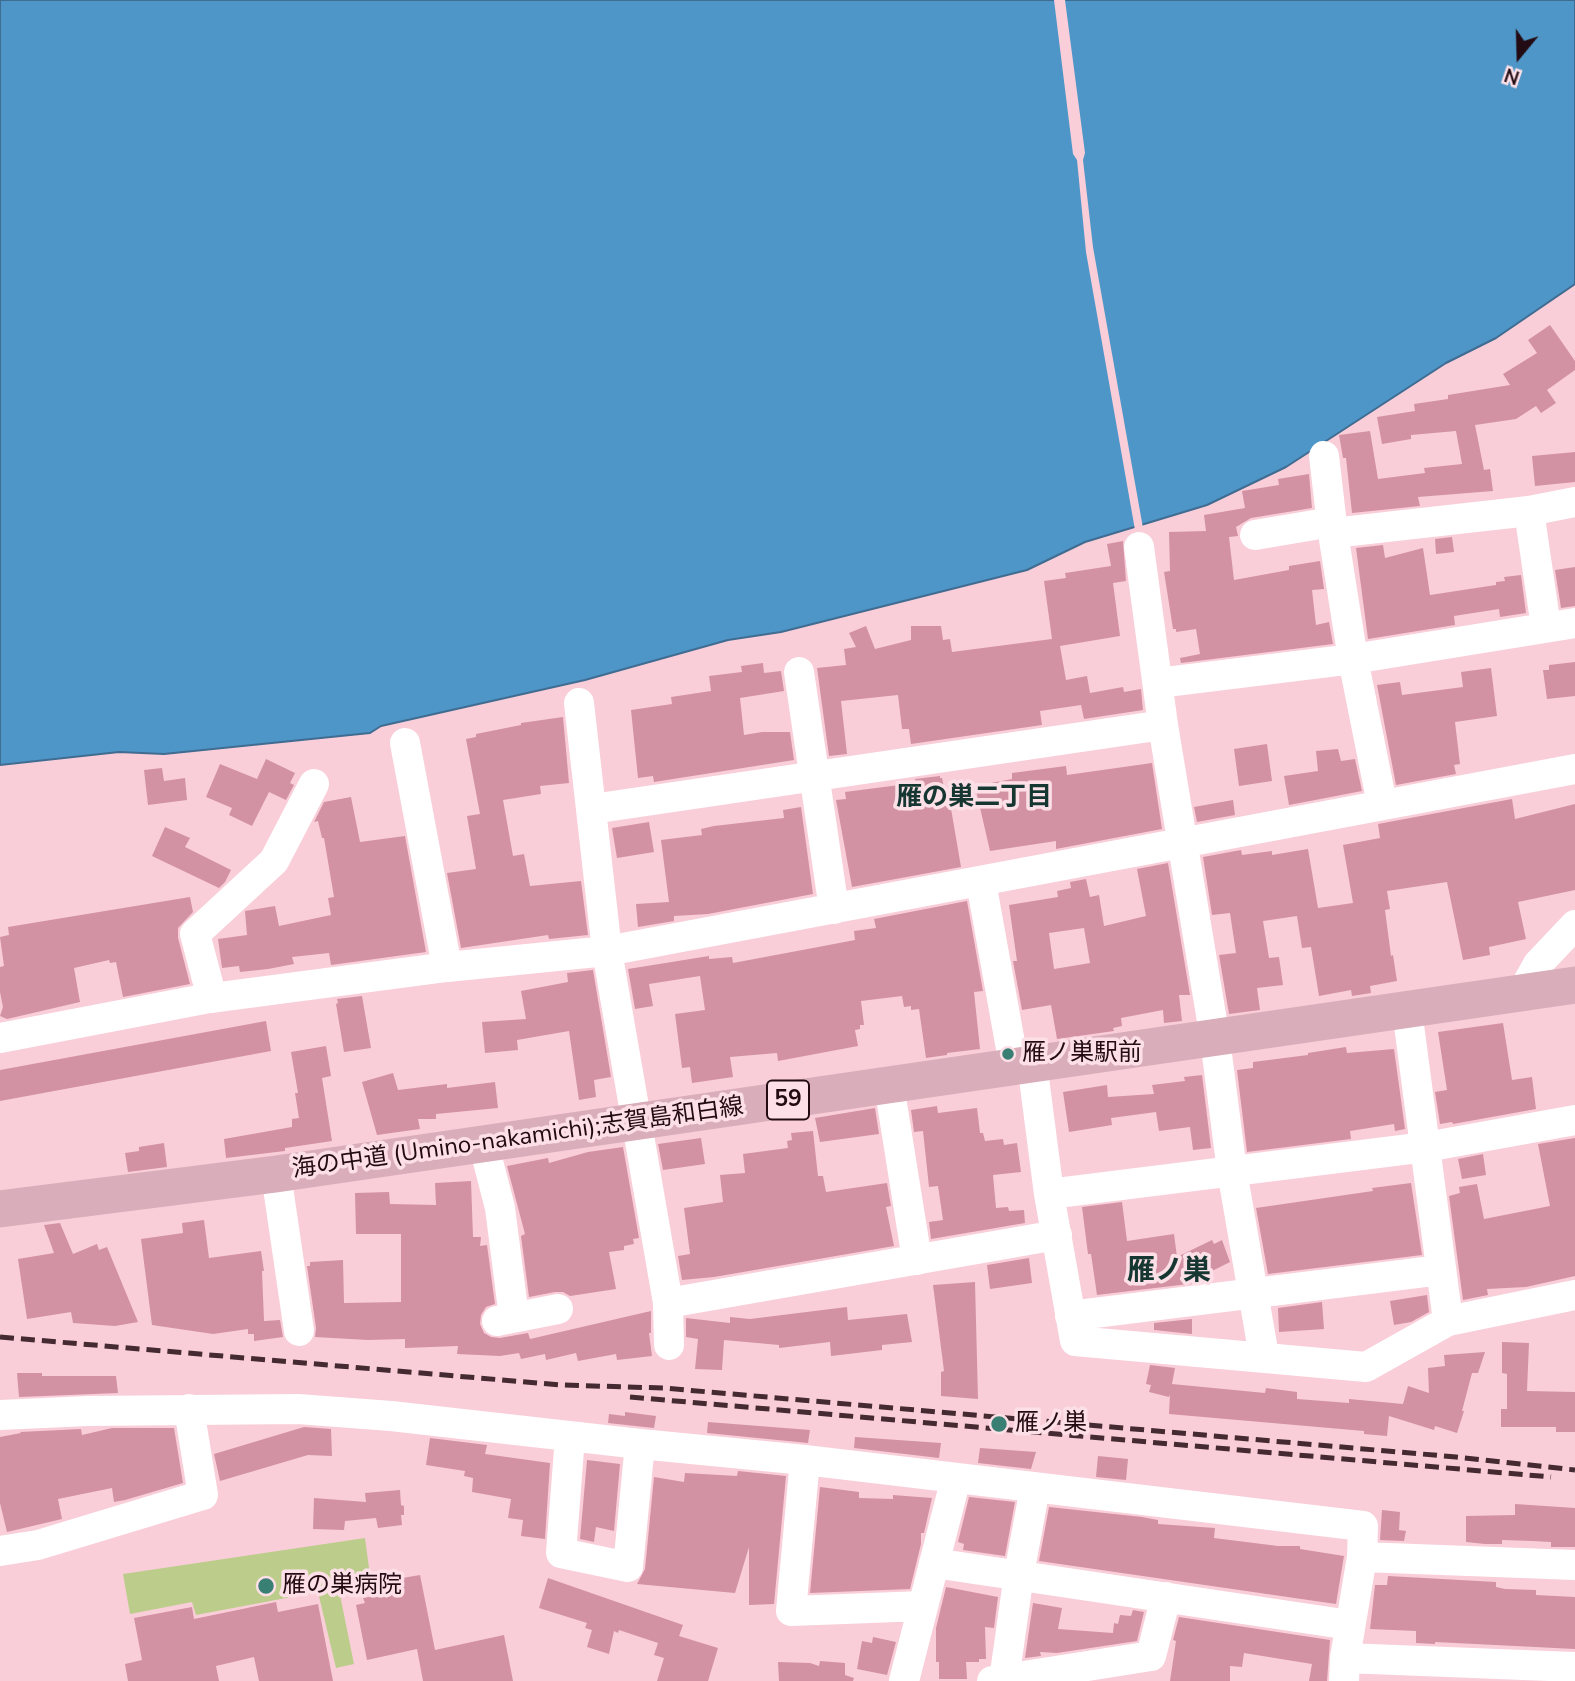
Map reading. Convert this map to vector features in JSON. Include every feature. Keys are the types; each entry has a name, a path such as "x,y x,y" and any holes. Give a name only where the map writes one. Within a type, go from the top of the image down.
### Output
{"main road":[{"name":"海の中道 (Umino-nakamichi);志賀島和白線","path":"0,1209 276,1174 1575,985"}],"street":[{"path":"1324,456 1332,528 1353,659 1382,804"},
{"path":"1255,534 1529,511 1575,502"},
{"path":"1158,683 1353,659 1561,625 1529,511"},
{"path":"1139,547 1163,725 1214,1039 1231,1171 1264,1356"},
{"path":"799,672 834,909"},
{"path":"579,703 607,951 668,1303 669,1345"},
{"path":"592,809 1163,725"},
{"path":"405,743 447,967"},
{"path":"0,1038 212,998 447,967 607,951 1575,769"},
{"path":"212,998 195,934 274,861 314,784"},
{"path":"981,882 1023,1064 1075,1341 1366,1367 1448,1321 1575,1296"},
{"path":"1523,991 1538,964 1575,925"},
{"path":"1407,1010 1448,1321"},
{"path":"889,1086 917,1260"},
{"path":"1049,1194 1426,1147 1575,1120"},
{"path":"483,1142 500,1208 506,1319 558,1309"},
{"path":"276,1174 299,1331"},
{"path":"668,1303 1057,1235"},
{"path":"1070,1316 1441,1270"},
{"path":"0,1551 38,1545 203,1495 189,1409"},
{"path":"0,1415 189,1409 311,1410 391,1416 805,1460 1363,1527 1362,1557 1344,1670 1575,1667"},
{"path":"570,1437 561,1553 628,1567 640,1444"},
{"path":"805,1460 791,1611 923,1606"},
{"path":"904,1681 956,1478"},
{"path":"1034,1488 998,1680 1151,1656 1166,1597"},
{"path":"1362,1557 1575,1565"},
{"path":"934,1563 1350,1625"}],"green space":[{"path":"365,1538 371,1583 339,1590 354,1664 336,1668 318,1592 196,1615 192,1602 130,1614 123,1574"}],"water":[{"path":"0,0 1575,0 1575,284 1496,338 1446,363 1286,467 1207,505 1085,542 1027,570 781,632 728,640 585,680 381,726 370,733 164,754 119,752 0,765"}],"pier":[{"path":"1054,0 1065,0 1085,153 1083,160 1093,247 1143,528 1135,530 1086,252 1077,160 1073,154"}],"building":[{"path":"1550,325 1575,361 1575,370 1547,390 1556,403 1541,413 1536,406 1516,419 1475,425 1484,470 1490,469 1493,491 1418,497 1420,506 1352,513 1346,458 1343,458 1339,435 1370,431 1378,479 1425,473 1424,468 1462,464 1456,431 1411,435 1411,439 1382,444 1377,417 1415,411 1414,404 1448,399 1448,395 1510,385 1503,374 1537,353 1528,340"},
{"path":"1575,452 1575,482 1535,486 1532,456"},
{"path":"1309,474 1312,508 1251,518 1236,527 1238,536 1229,537 1234,580 1289,570 1289,566 1320,561 1324,589 1312,590 1316,625 1329,622 1333,644 1181,663 1180,658 1200,654 1196,629 1176,632 1176,629 1173,629 1164,572 1170,571 1169,532 1206,531 1204,515 1245,508 1242,491 1279,485 1278,479"},
{"path":"1452,537 1454,552 1436,554 1435,539"},
{"path":"1123,541 1126,581 1113,583 1120,636 1060,646 1066,680 1087,676 1090,693 1123,687 1124,692 1141,689 1143,710 1084,719 1081,705 1040,711 1042,725 911,744 909,729 902,729 898,695 841,701 847,754 829,756 817,668 846,665 844,649 856,647 849,633 866,626 875,649 911,640 911,626 941,626 943,640 950,639 952,652 1052,639 1044,581 1066,578 1065,573 1111,566 1107,544"},
{"path":"1383,545 1385,558 1423,548 1430,595 1496,585 1496,582 1505,581 1504,577 1521,575 1526,613 1500,617 1499,609 1454,616 1455,625 1368,639 1356,548"},
{"path":"1575,567 1575,606 1561,608 1555,570"},
{"path":"1575,662 1575,696 1547,699 1543,670 1549,670 1549,665"},
{"path":"763,663 764,673 781,671 784,691 740,698 744,735 790,732 794,760 654,782 653,776 638,778 631,710 672,704 671,697 711,691 709,676 742,672 741,666"},
{"path":"1491,668 1497,716 1455,722 1460,764 1454,765 1456,774 1396,785 1377,685 1400,682 1402,695 1463,687 1461,672"},
{"path":"563,717 569,783 540,786 541,794 503,800 513,856 524,854 530,886 581,881 588,935 549,939 548,935 461,948 447,873 476,869 467,816 480,814 466,739 521,723"},
{"path":"1267,744 1272,781 1239,786 1234,749"},
{"path":"1338,749 1341,761 1355,759 1362,791 1289,805 1284,776 1318,771 1316,751"},
{"path":"266,759 295,773 290,783 294,785 286,800 269,792 252,826 229,815 232,808 206,797 220,764 257,779"},
{"path":"1152,763 1162,829 1056,849 1056,841 990,851 975,786 1012,779 1012,773 1066,766 1067,775"},
{"path":"162,768 164,781 185,778 187,800 148,805 144,770"},
{"path":"940,776 945,792 948,791 961,867 852,887 836,800 846,799 845,792 915,783 915,779"},
{"path":"351,797 360,842 405,836 426,952 331,965 329,953 292,957 294,964 268,969 240,972 239,966 222,968 218,939 247,935 245,911 275,906 279,926 331,915 328,898 334,897 324,838 318,821 314,822 324,802"},
{"path":"1512,799 1515,819 1575,804 1575,890 1518,902 1526,939 1489,947 1490,955 1463,960 1447,882 1387,891 1390,909 1385,910 1397,981 1370,986 1371,993 1352,996 1351,990 1319,996 1311,947 1302,948 1297,916 1263,921 1269,958 1279,957 1283,985 1257,988 1260,1010 1229,1014 1219,955 1236,953 1230,913 1212,915 1203,857 1241,850 1242,855 1272,851 1272,855 1308,849 1318,908 1353,903 1343,845 1380,838 1378,824"},
{"path":"1233,800 1235,815 1197,822 1194,807"},
{"path":"801,807 813,894 708,914 674,916 674,921 638,927 636,904 669,902 661,840 702,835 701,829 714,826 784,818 783,810"},
{"path":"649,822 654,852 617,858 612,828"},
{"path":"165,827 190,838 185,847 231,870 219,888 152,856"},
{"path":"1168,863 1190,995 1179,995 1182,1021 1164,1023 1163,1010 1121,1018 1122,1026 1113,1028 1114,1031 1057,1039 1051,1005 1022,1010 1013,961 1017,961 1009,905 1058,897 1057,891 1071,888 1070,882 1086,879 1090,897 1099,895 1104,926 1146,916 1137,869","holes":["1084,928 1090,963 1054,969 1049,933"]},
{"path":"190,897 193,912 178,928 178,938 190,984 123,997 116,962 110,963 109,960 74,968 80,1002 7,1019 0,1016 3,1007 0,967 4,966 0,937 9,935 8,927"},
{"path":"967,901 983,991 974,992 980,1049 926,1058 919,1009 904,1007 902,996 861,1001 864,1025 855,1030 858,1046 778,1061 777,1053 730,1057 733,1077 692,1083 690,1067 682,1068 675,1014 705,1010 700,976 649,984 653,1006 635,1009 628,969 709,956 709,959 732,957 733,963 855,940 854,931 876,928 874,919"},
{"path":"593,970 611,1077 594,1080 596,1097 579,1100 569,1031 517,1040 518,1050 485,1053 482,1022 526,1019 521,991 568,982 567,973"},
{"path":"362,996 371,1048 344,1052 337,999"},
{"path":"266,1021 271,1051 0,1101 0,1070"},
{"path":"1503,1023 1512,1080 1532,1077 1536,1109 1440,1124 1435,1092 1447,1090 1438,1032"},
{"path":"326,1046 331,1076 322,1078 332,1141 285,1148 285,1151 226,1158 224,1139 292,1127 292,1119 299,1118 291,1052"},
{"path":"1346,1047 1347,1053 1394,1049 1405,1129 1395,1131 1394,1124 1350,1131 1351,1139 1247,1152 1237,1070 1253,1068 1253,1062"},
{"path":"393,1073 398,1090 495,1082 498,1108 436,1114 436,1119 418,1119 420,1129 377,1135 362,1082"},
{"path":"1202,1075 1211,1148 1193,1150 1190,1127 1159,1131 1156,1112 1111,1118 1112,1125 1069,1132 1063,1092 1107,1085 1108,1097 1154,1094 1152,1085 1185,1081 1184,1077"},
{"path":"937,1106 938,1113 977,1108 980,1133 983,1133 985,1141 1003,1139 1004,1145 1017,1143 1021,1172 993,1175 996,1208 1024,1210 1025,1223 931,1239 929,1222 943,1220 938,1186 929,1187 923,1131 914,1132 911,1110"},
{"path":"875,1108 879,1134 820,1142 815,1118"},
{"path":"813,1131 818,1176 823,1176 826,1192 887,1183 891,1206 886,1207 894,1246 714,1277 682,1280 678,1256 690,1254 684,1208 723,1202 720,1175 745,1173 743,1154 788,1148 787,1141 792,1140 791,1133"},
{"path":"701,1138 705,1164 663,1170 658,1144"},
{"path":"1575,1138 1575,1276 1526,1287 1487,1289 1488,1295 1463,1300 1449,1196 1460,1193 1459,1187 1477,1184 1484,1219 1550,1206 1538,1144"},
{"path":"164,1143 167,1167 128,1172 125,1153 139,1151 139,1147"},
{"path":"623,1147 639,1238 633,1239 634,1244 624,1246 624,1250 609,1252 616,1289 570,1296 555,1292 529,1297 521,1236 525,1234 507,1166 548,1158 549,1163 588,1152"},
{"path":"1483,1154 1486,1175 1462,1179 1458,1159"},
{"path":"471,1181 473,1237 481,1237 480,1246 487,1245 495,1304 486,1307 481,1315 480,1324 484,1333 500,1338 528,1333 530,1339 651,1311 649,1333 652,1356 617,1360 616,1354 578,1361 576,1353 546,1360 545,1354 521,1359 519,1353 500,1356 457,1354 458,1346 405,1348 405,1339 315,1337 307,1266 310,1266 310,1262 343,1260 344,1303 401,1302 401,1234 356,1234 355,1193 389,1192 390,1204 436,1205 435,1183"},
{"path":"1411,1183 1422,1255 1268,1274 1256,1208"},
{"path":"1122,1202 1127,1241 1174,1234 1177,1257 1212,1240 1214,1244 1222,1240 1230,1262 1208,1273 1205,1282 1097,1295 1082,1207"},
{"path":"204,1220 209,1258 261,1251 264,1271 264,1321 280,1320 283,1337 254,1341 254,1334 248,1334 248,1329 213,1334 152,1325 141,1239 183,1233 182,1223"},
{"path":"60,1223 73,1254 97,1244 99,1250 107,1247 138,1322 115,1326 73,1323 71,1312 27,1319 18,1259 54,1253 44,1225"},
{"path":"1029,1258 1032,1283 990,1289 987,1265"},
{"path":"975,1282 978,1399 941,1396 941,1372 944,1371 933,1285"},
{"path":"1427,1295 1429,1312 1411,1322 1394,1325 1390,1301"},
{"path":"1322,1302 1324,1329 1279,1332 1278,1308"},
{"path":"847,1307 848,1320 907,1314 912,1342 882,1345 882,1350 831,1356 830,1342 779,1348 779,1345 724,1340 722,1370 695,1369 698,1339 686,1337 686,1318 730,1323 730,1317 750,1319"},
{"path":"1192,1319 1192,1334 1154,1330 1154,1323"},
{"path":"1502,1342 1529,1343 1527,1391 1575,1392 1575,1432 1556,1432 1556,1427 1501,1427 1501,1409 1507,1409 1507,1374 1502,1373"},
{"path":"1485,1352 1478,1373 1472,1373 1457,1433 1435,1426 1434,1430 1389,1416 1387,1436 1364,1434 1364,1431 1169,1414 1170,1394 1169,1397 1149,1392 1151,1385 1146,1384 1150,1365 1175,1368 1172,1384 1265,1393 1266,1388 1297,1392 1297,1399 1349,1403 1349,1399 1403,1404 1408,1386 1429,1393 1428,1368 1445,1366 1444,1355"},
{"path":"17,1373 42,1373 42,1376 116,1376 118,1393 19,1397"},
{"path":"625,1412 656,1416 654,1428 608,1423 609,1414 625,1416"},
{"path":"708,1422 810,1430 808,1443 707,1433"},
{"path":"304,1427 331,1429 332,1456 308,1455 220,1481 214,1454"},
{"path":"112,1428 174,1428 183,1483 114,1502 112,1488 58,1499 62,1519 7,1532 0,1503 0,1437 20,1432 81,1429 82,1435"},
{"path":"855,1437 941,1443 939,1458 854,1448"},
{"path":"430,1438 487,1445 485,1454 550,1463 545,1539 521,1536 523,1520 508,1518 511,1499 472,1492 473,1478 464,1476 465,1471 426,1465"},
{"path":"980,1448 1036,1452 1031,1469 978,1463"},
{"path":"1098,1456 1128,1459 1126,1480 1096,1477"},
{"path":"587,1460 620,1464 614,1531 596,1527 594,1542 580,1539"},
{"path":"738,1471 786,1476 774,1604 749,1605 749,1547 735,1593 637,1584 645,1569 654,1477 684,1482 685,1473 737,1476"},
{"path":"820,1487 859,1492 859,1498 893,1499 893,1495 932,1498 924,1533 921,1533 921,1544 910,1589 810,1593"},
{"path":"400,1490 401,1505 404,1506 402,1525 378,1528 376,1518 345,1521 344,1530 313,1529 314,1498 366,1502 365,1493"},
{"path":"969,1497 1015,1502 1005,1556 963,1550 964,1544 958,1542"},
{"path":"1515,1504 1575,1508 1575,1547 1551,1547 1551,1542 1533,1541 1502,1540 1502,1544 1466,1542 1466,1516 1515,1515"},
{"path":"1049,1507 1142,1517 1158,1520 1158,1524 1215,1528 1214,1538 1300,1546 1300,1549 1344,1556 1336,1604 1039,1561"},
{"path":"1382,1510 1400,1512 1399,1530 1406,1531 1404,1541 1380,1540"},
{"path":"420,1575 435,1650 504,1635 513,1681 423,1681 417,1649 367,1660 356,1605 365,1603 363,1598 382,1595 379,1582"},
{"path":"1388,1576 1496,1582 1496,1587 1505,1589 1536,1590 1536,1595 1575,1597 1575,1649 1416,1643 1416,1631 1370,1629 1375,1585 1387,1585"},
{"path":"548,1578 683,1625 679,1636 718,1648 708,1681 657,1681 664,1658 654,1655 658,1643 619,1630 618,1633 614,1631 609,1654 587,1647 592,1630 585,1628 587,1623 539,1608"},
{"path":"946,1587 998,1597 994,1628 985,1627 986,1659 966,1662 967,1679 939,1679 936,1628"},
{"path":"276,1602 278,1612 318,1604 333,1681 259,1681 254,1657 216,1666 219,1681 128,1681 125,1664 142,1660 134,1618 192,1607 194,1619"},
{"path":"1033,1603 1062,1608 1058,1629 1113,1633 1114,1623 1118,1624 1120,1615 1131,1616 1133,1610 1144,1612 1137,1641 1057,1653 1040,1652 1041,1656 1025,1658"},
{"path":"1179,1617 1330,1640 1327,1681 1309,1681 1312,1664 1244,1653 1242,1667 1230,1666 1230,1681 1170,1681 1176,1641 1173,1640"},
{"path":"873,1637 896,1642 887,1675 857,1669 862,1641 872,1643"},
{"path":"820,1661 845,1663 845,1675 854,1678 853,1681 779,1681 778,1662 810,1663 819,1666"}],"railway":[{"path":"0,1337 561,1385 663,1388 1456,1457 1575,1470"},
{"path":"630,1397 1551,1477"}],"place":[{"name":"雁ノ巣駅前","path":"1008,1054"},
{"name":"雁ノ巣","path":"999,1424"},
{"name":"雁の巣病院","path":"266,1586"}],"district":[{"name":"雁の巣二丁目","path":"974,799"},
{"name":"雁ノ巣","path":"1169,1272"}]}
